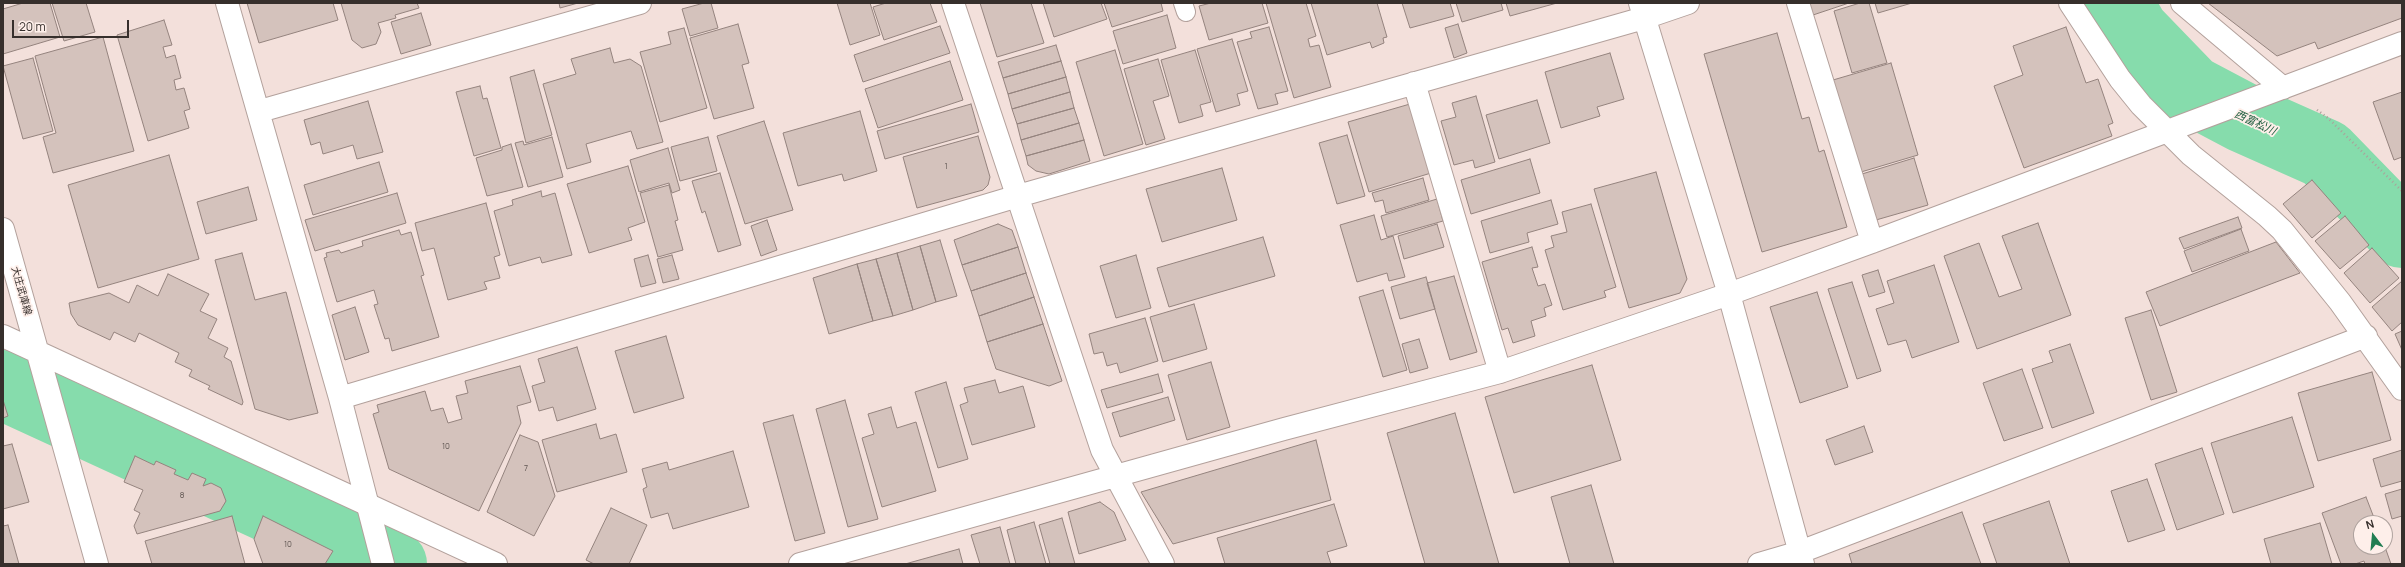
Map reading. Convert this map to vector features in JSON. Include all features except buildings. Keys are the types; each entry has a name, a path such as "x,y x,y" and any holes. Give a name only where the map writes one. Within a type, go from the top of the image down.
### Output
{"street":[{"path":"227,3 260,111 340,398 383,564"},
{"path":"260,111 640,3"},
{"path":"953,3 1102,450 1163,564"},
{"path":"340,398 1018,196 1414,84 1642,11 1688,3"},
{"path":"1798,3 1872,242"},
{"path":"2070,3 2120,79 2167,132 2191,155 2272,221 2301,253 2366,336 2402,389"},
{"path":"2182,3 2283,88"},
{"path":"1642,11 1729,294 1802,558"},
{"path":"800,564 1500,372 1729,294 1872,242 2402,43"},
{"path":"1414,84 1500,372"},
{"name":"大庄武庫線","path":"3,229 97,564"},
{"path":"3,336 496,564"},
{"path":"1758,564 1802,558 2366,336"}],"path":[{"path":"2283,88 2328,118 2402,191"}],"waterway":[{"name":"西富松川","path":"2118,3 2134,31 2191,90 2244,118 2325,154 2402,233"},
{"path":"3,385 392,564"}]}
